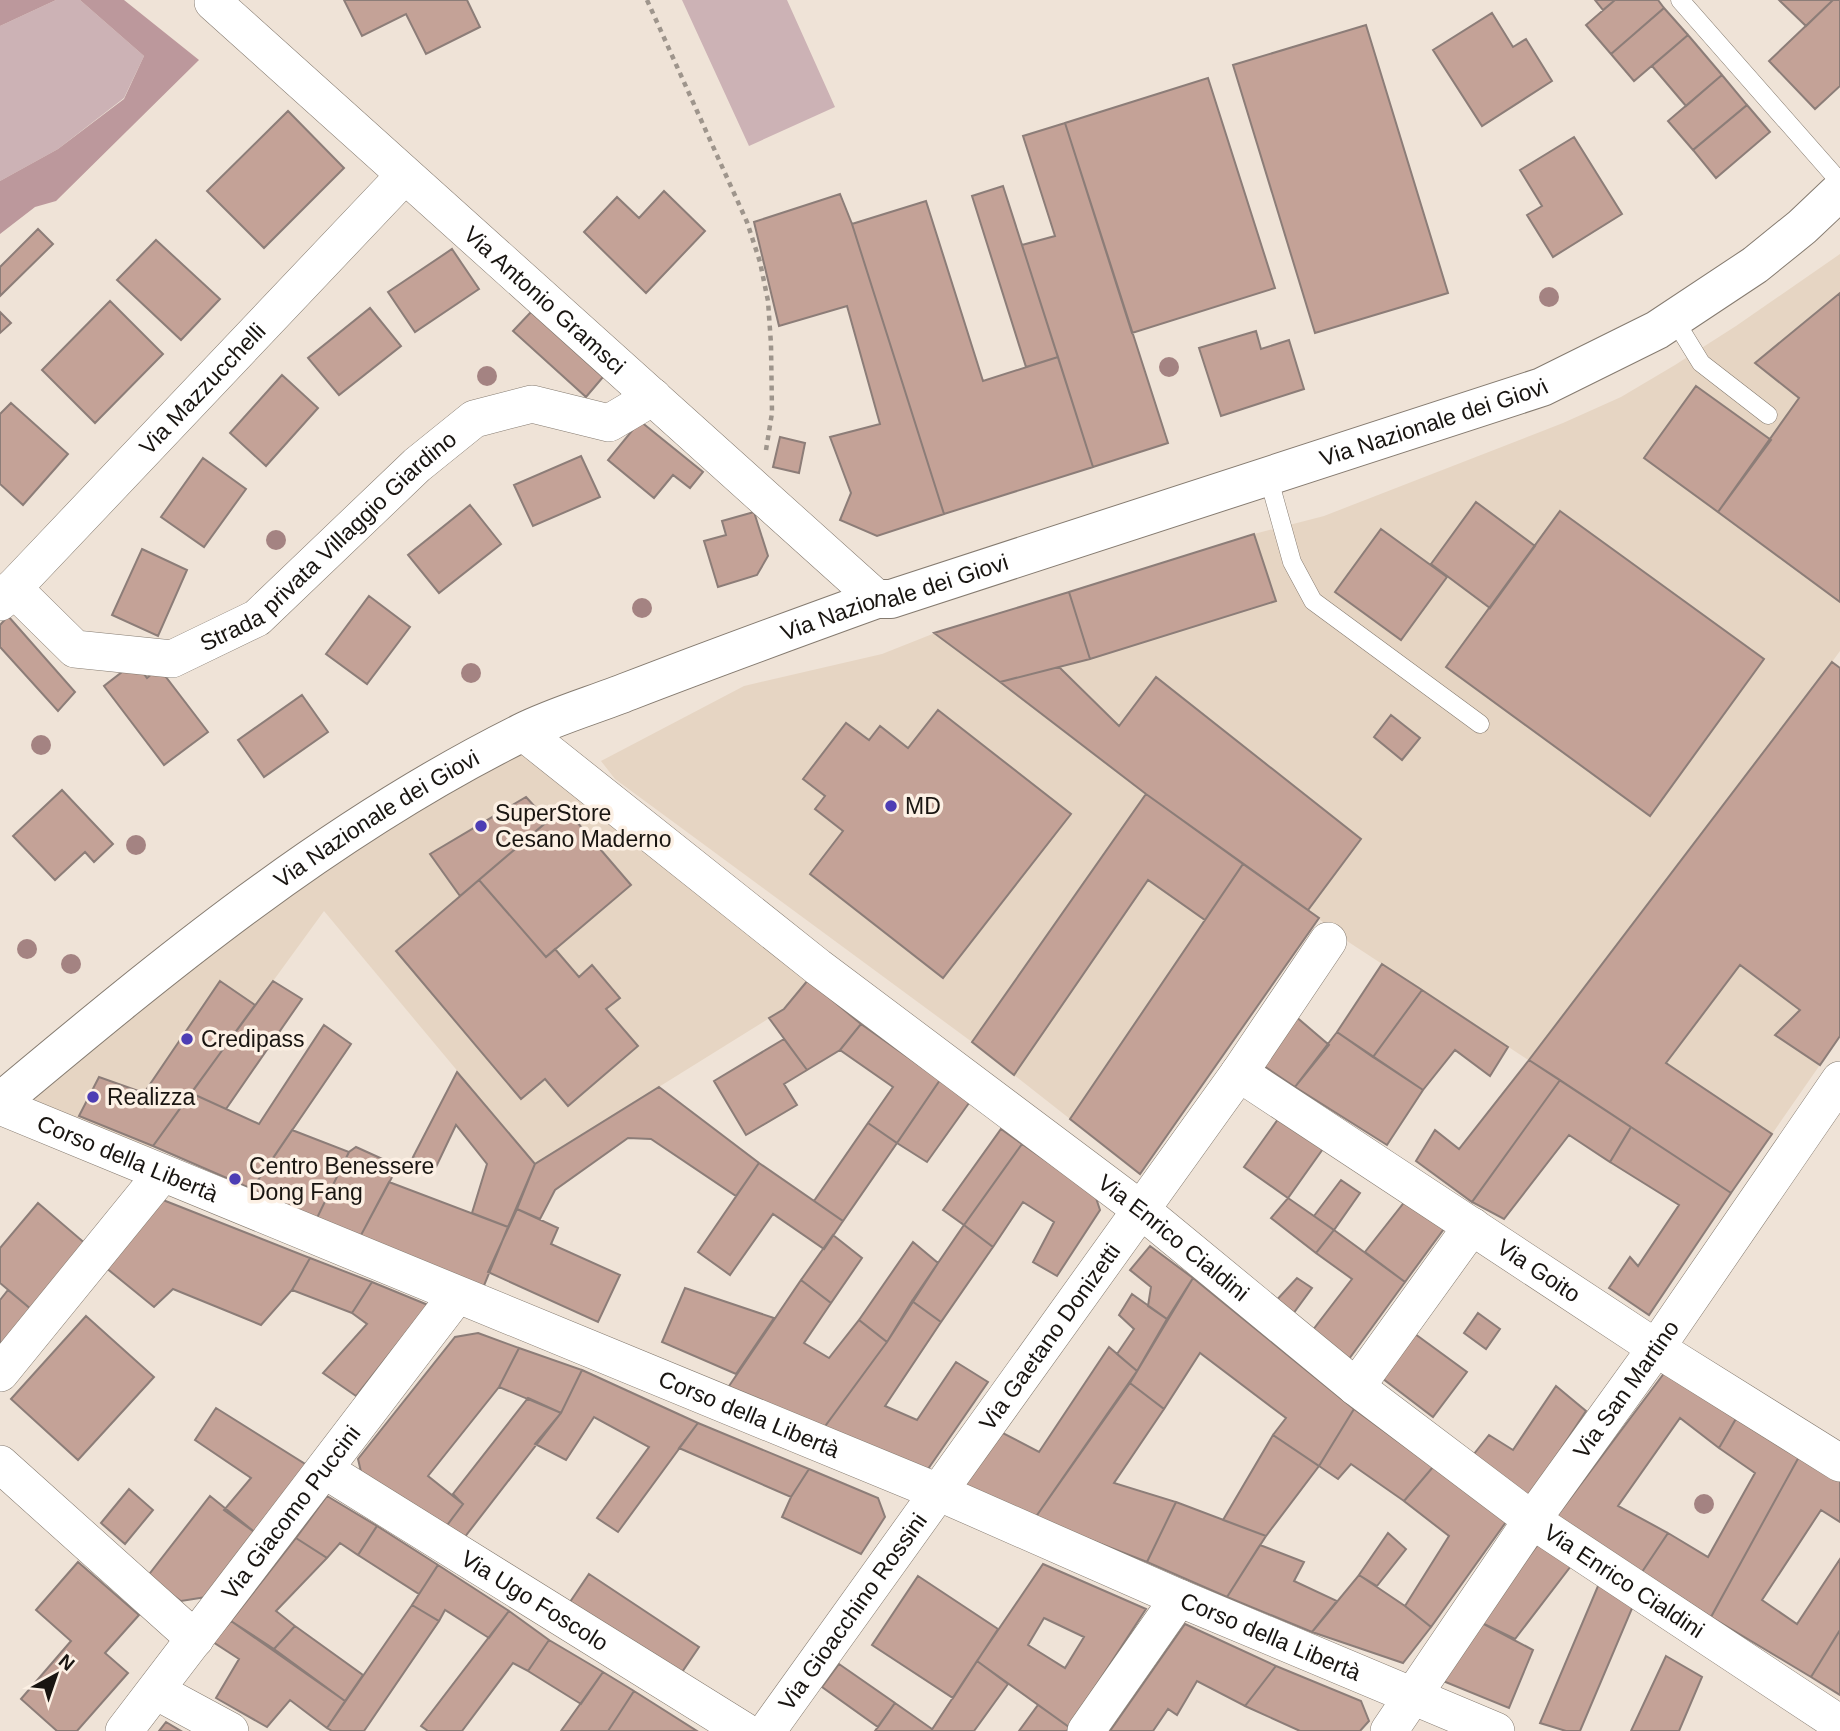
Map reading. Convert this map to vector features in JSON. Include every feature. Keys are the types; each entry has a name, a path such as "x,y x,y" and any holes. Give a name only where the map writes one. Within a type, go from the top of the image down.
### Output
{"main road":[{"name":"Via Nazionale dei Giovi","path":"0,1104 151,976 290,871 382,810 523,732 877,599 891,599 1542,387 1674,319 1755,265 1802,227 1840,191"}],"street":[{"name":"Via Antonio Gramsci","path":"213,2 877,599"},
{"name":"Via Mazzucchelli","path":"6,595 404,176"},
{"name":"Strada privata Villaggio Giardino","path":"6,595 75,649 172,659 257,618 417,466 474,419 532,404 609,423 653,397"},
{"name":"Via Enrico Cialdini","path":"523,732 818,967 1140,1209 1356,1387 1532,1520 1840,1724"},
{"name":"Via Gaetano Donizetti","path":"938,1492 1239,1073 1328,941"},
{"name":"Via Goito","path":"1239,1073 1656,1348 1840,1463"},
{"name":"Via San Martino","path":"1389,1731 1532,1520 1656,1348 1840,1080"},
{"name":"Corso della Libertà","path":"0,1104 162,1174 938,1492 1179,1598 1496,1731"},
{"path":"0,1373 162,1174"},
{"path":"1356,1387 1472,1226"},
{"name":"Via Giacomo Puccini","path":"124,1731 457,1295"},
{"path":"0,1464 195,1639"},
{"name":"Via Ugo Foscolo","path":"325,1470 744,1731"},
{"name":"Via Gioacchino Rossini","path":"767,1731 938,1492"},
{"path":"1086,1731 1179,1598"},
{"path":"156,1691 230,1731"}],"lane":[{"path":"1680,0 1840,182"},
{"path":"1674,319 1702,363 1768,415"},
{"path":"1268,476 1292,562 1313,601 1480,724"}],"path":[{"path":"647,0 747,222 765,282 770,320 772,413 764,460 751,486"}],"shaded area":[{"path":"0,0 56,0 0,26"},
{"path":"56,0 80,0 144,56 124,98 58,149 0,181 0,26"},
{"path":"80,0 124,0 199,60 56,201 35,207 0,234 0,181 58,149 124,99 144,56"},
{"path":"682,0 787,0 835,107 749,146"},
{"path":"1840,254 1840,651 1832,662 1840,668 1840,1036 1731,1193 1347,941 1319,919 1140,1174 972,1042 615,779 601,761 744,686 882,654 935,633 1254,534 1324,516 1563,423 1621,397 1675,365"},
{"path":"523,732 818,967 784,1009 535,1164 324,911 140,1164 0,1106 151,976"}],"building":[{"path":"344,0 467,0 480,27 426,54 406,14 362,36"},
{"path":"1595,0 1615,0 1603,10"},
{"path":"1615,0 1658,0 1664,8 1611,54 1586,25"},
{"path":"1779,0 1833,0 1806,26"},
{"path":"1833,0 1840,0 1840,86 1815,109 1769,61"},
{"path":"1664,8 1688,35 1634,81 1611,54"},
{"path":"1492,13 1513,47 1526,39 1552,81 1482,126 1433,50"},
{"path":"1366,25 1448,293 1315,333 1233,65"},
{"path":"1688,35 1722,75 1686,106 1652,66"},
{"path":"1722,75 1747,105 1693,150 1668,121"},
{"path":"1208,78 1275,288 1132,333 1065,123"},
{"path":"1747,105 1770,132 1716,178 1693,150"},
{"path":"288,111 344,168 264,248 207,191"},
{"path":"1065,123 1168,443 1093,467 1022,245 1055,236 1023,136"},
{"path":"1574,137 1622,214 1553,257 1527,215 1542,206 1520,170"},
{"path":"1003,186 1058,357 1026,367 972,196"},
{"path":"664,191 705,231 646,293 584,232 617,197 639,218"},
{"path":"840,194 852,224 944,514 877,536 840,520 851,493 830,437 880,424 847,306 779,326 754,222"},
{"path":"926,201 983,381 1058,357 1093,467 944,514 852,224"},
{"path":"38,229 53,244 0,296 0,267"},
{"path":"156,240 220,299 181,340 117,280"},
{"path":"452,249 479,289 415,332 388,292"},
{"path":"1840,293 1840,602 1718,512 1799,398 1755,363"},
{"path":"110,301 163,354 95,423 42,370"},
{"path":"370,308 401,346 339,395 308,358"},
{"path":"0,312 11,323 0,333"},
{"path":"531,312 603,377 586,397 513,331"},
{"path":"1256,331 1261,349 1289,340 1304,389 1221,416 1199,348"},
{"path":"282,375 318,408 266,466 230,433"},
{"path":"1696,386 1771,440 1718,512 1644,458"},
{"path":"11,403 68,454 23,505 0,484 0,414"},
{"path":"640,421 703,472 690,488 673,475 654,498 608,460"},
{"path":"780,437 805,443 799,473 773,467"},
{"path":"581,456 600,497 533,526 514,485"},
{"path":"203,458 246,489 204,547 161,517"},
{"path":"1476,502 1535,546 1490,608 1431,564"},
{"path":"470,505 501,544 439,593 408,555"},
{"path":"1560,511 1764,659 1650,816 1446,667"},
{"path":"754,512 768,556 757,575 718,587 704,541 726,535 722,521"},
{"path":"1381,529 1447,577 1401,640 1335,592"},
{"path":"1254,534 1276,601 1090,659 1069,592"},
{"path":"142,549 187,570 158,636 112,615"},
{"path":"1069,592 1090,659 1000,682 934,633"},
{"path":"369,596 410,627 367,684 326,654"},
{"path":"8,616 75,692 58,711 0,647 0,625"},
{"path":"135,662 147,678 159,668 208,732 164,765 104,686"},
{"path":"1832,662 1840,668 1840,1036 1820,1065 1775,1035 1800,1010 1740,965 1666,1063 1772,1134 1731,1193 1529,1060"},
{"path":"1059,667 1119,726 1156,677 1361,839 1308,910 1146,794 1000,682"},
{"path":"302,695 328,732 264,777 238,740"},
{"path":"938,710 1071,814 943,978 810,874 843,831 815,809 825,796 803,779 846,723 869,740 880,726 908,748"},
{"path":"1391,715 1420,738 1402,760 1374,737"},
{"path":"62,790 113,844 94,862 85,852 55,880 13,836"},
{"path":"1146,794 1243,864 1205,920 1148,880 1014,1075 972,1042"},
{"path":"526,797 548,821 460,896 430,854"},
{"path":"564,807 631,885 546,957 479,880"},
{"path":"1243,864 1319,918 1140,1174 1070,1119"},
{"path":"479,880 546,957 555,949 579,977 592,965 620,998 606,1009 638,1046 568,1106 545,1079 521,1099 396,951"},
{"path":"1382,964 1422,990 1373,1057 1337,1032"},
{"path":"808,980 861,1024 840,1050 807,1070 769,1018 784,1009"},
{"path":"220,981 255,1005 153,1146 79,1116 99,1077 144,1093"},
{"path":"273,981 302,999 226,1109 191,1093"},
{"path":"1422,990 1508,1047 1490,1076 1455,1050 1423,1090 1373,1057"},
{"path":"1294,1015 1329,1045 1295,1087 1261,1064"},
{"path":"861,1024 940,1080 897,1143 868,1123 893,1087 840,1050"},
{"path":"324,1025 351,1044 252,1189 153,1146 191,1093 259,1124"},
{"path":"1337,1032 1423,1090 1387,1145 1295,1087"},
{"path":"784,1039 807,1070 784,1084 797,1105 746,1135 714,1081"},
{"path":"1529,1060 1560,1080 1472,1202 1416,1161 1435,1130 1459,1149"},
{"path":"457,1072 535,1164 508,1227 472,1213 487,1164 456,1125 436,1167 413,1157"},
{"path":"940,1080 969,1103 927,1162 897,1143"},
{"path":"1560,1080 1631,1127 1610,1162 1569,1135 1504,1219 1472,1202"},
{"path":"659,1087 759,1163 736,1196 651,1139 628,1138 555,1190 540,1219 517,1209 535,1164"},
{"path":"1281,1115 1325,1146 1288,1198 1244,1167"},
{"path":"868,1123 897,1143 843,1221 814,1201"},
{"path":"1631,1127 1731,1193 1649,1315 1609,1288 1630,1257 1638,1266 1679,1205 1610,1162"},
{"path":"1001,1129 1022,1144 964,1225 943,1210"},
{"path":"292,1130 349,1152 316,1220 252,1189"},
{"path":"1022,1144 1095,1195 1100,1210 1057,1276 1033,1262 1054,1222 1023,1202 993,1247 964,1225"},
{"path":"356,1147 398,1166 360,1237 316,1220 349,1152"},
{"path":"759,1163 843,1221 824,1249 773,1214 730,1275 698,1252"},
{"path":"1341,1180 1360,1193 1334,1230 1314,1216"},
{"path":"389,1182 508,1227 483,1288 360,1237"},
{"path":"1288,1198 1334,1230 1316,1253 1271,1218"},
{"path":"163,1200 310,1258 292,1290 261,1325 173,1289 154,1307 105,1267"},
{"path":"1406,1200 1449,1222 1405,1282 1365,1252"},
{"path":"38,1203 87,1245 32,1310 0,1283 0,1248"},
{"path":"517,1209 558,1228 551,1244 620,1275 598,1322 488,1272"},
{"path":"964,1225 993,1247 941,1322 912,1301"},
{"path":"1334,1230 1405,1282 1346,1363 1309,1335 1352,1279 1316,1253"},
{"path":"833,1235 862,1258 831,1303 801,1280"},
{"path":"913,1242 938,1263 887,1342 859,1320"},
{"path":"1150,1246 1193,1278 1167,1319 1148,1306 1151,1287 1130,1270"},
{"path":"310,1258 372,1282 352,1313 292,1290"},
{"path":"1193,1278 1354,1409 1319,1466 1273,1435 1286,1418 1200,1353 1164,1409 1130,1383"},
{"path":"1297,1278 1312,1288 1290,1318 1273,1304"},
{"path":"801,1280 831,1303 804,1343 829,1358 859,1320 887,1342 823,1429 727,1389"},
{"path":"372,1282 428,1305 356,1396 323,1373 367,1324 352,1313"},
{"path":"685,1288 774,1318 736,1374 662,1342"},
{"path":"8,1290 32,1310 0,1346 0,1300"},
{"path":"1132,1294 1167,1319 1137,1371 1117,1354 1134,1329 1119,1315"},
{"path":"912,1301 941,1322 885,1406 917,1420 956,1362 988,1382 928,1469 823,1429 887,1342"},
{"path":"1478,1313 1500,1329 1486,1349 1464,1333"},
{"path":"86,1316 154,1377 78,1460 11,1399"},
{"path":"1411,1331 1467,1372 1433,1417 1378,1375"},
{"path":"478,1333 519,1348 499,1387 428,1476 463,1504 445,1528 362,1476 358,1459 455,1337"},
{"path":"1109,1347 1137,1371 1035,1518 957,1484 999,1431 1039,1452"},
{"path":"519,1348 582,1370 561,1413 499,1387"},
{"path":"582,1370 698,1423 618,1532 597,1518 649,1447 594,1417 566,1460 535,1444 561,1413"},
{"path":"1665,1372 1737,1417 1719,1448 1680,1418 1618,1506 1668,1533 1642,1572 1554,1520"},
{"path":"1130,1383 1164,1409 1114,1483 1176,1502 1147,1562 1035,1518"},
{"path":"1556,1386 1586,1411 1526,1502 1470,1459 1489,1435 1513,1450"},
{"path":"528,1398 561,1413 464,1538 445,1528 463,1504 453,1494"},
{"path":"216,1408 310,1467 257,1534 224,1510 251,1478 195,1440"},
{"path":"1354,1409 1433,1467 1404,1501 1351,1464 1338,1479 1319,1466"},
{"path":"1737,1417 1800,1455 1711,1617 1642,1572 1668,1533 1708,1557 1755,1473 1719,1448"},
{"path":"698,1423 809,1469 791,1497 679,1448"},
{"path":"1273,1435 1319,1466 1266,1536 1223,1520"},
{"path":"1800,1455 1840,1481 1840,1522 1821,1510 1762,1600 1797,1624 1840,1559 1840,1630 1811,1677 1711,1617"},
{"path":"1433,1467 1506,1522 1431,1627 1405,1606 1449,1536 1404,1501"},
{"path":"809,1469 878,1498 885,1517 861,1554 782,1517"},
{"path":"129,1489 153,1510 125,1544 101,1523"},
{"path":"210,1496 257,1534 206,1597 181,1601 147,1577"},
{"path":"327,1496 377,1526 358,1555 340,1543 327,1558 296,1538"},
{"path":"1176,1502 1266,1536 1227,1597 1147,1562"},
{"path":"377,1526 438,1565 419,1594 358,1555"},
{"path":"1388,1533 1406,1549 1377,1586 1359,1575"},
{"path":"296,1538 327,1558 276,1611 295,1626 274,1649 231,1621"},
{"path":"1542,1539 1574,1562 1515,1639 1480,1622"},
{"path":"1260,1545 1304,1562 1294,1581 1337,1601 1312,1632 1227,1597"},
{"path":"78,1562 139,1615 105,1653 128,1673 77,1731 57,1731 21,1699 71,1641 36,1610"},
{"path":"1043,1564 1146,1609 1069,1727 977,1661","holes":["1044,1618 1084,1637 1065,1668 1028,1645"]},
{"path":"438,1565 509,1611 489,1638 445,1610 439,1621 412,1605"},
{"path":"589,1574 699,1647 680,1675 570,1602"},
{"path":"1359,1575 1431,1627 1403,1663 1312,1632"},
{"path":"918,1576 998,1629 953,1698 872,1645"},
{"path":"1601,1579 1636,1599 1580,1731 1566,1731 1540,1723"},
{"path":"412,1605 439,1621 364,1731 332,1731 327,1728"},
{"path":"509,1611 549,1640 528,1671 513,1663 462,1731 428,1731 421,1726"},
{"path":"231,1621 345,1701 327,1728 290,1700 267,1727 216,1698 239,1659 213,1642"},
{"path":"1480,1622 1533,1650 1509,1708 1443,1681"},
{"path":"1185,1624 1276,1666 1245,1706 1197,1681 1177,1715 1168,1709 1153,1731 1110,1731"},
{"path":"295,1626 363,1675 345,1701 274,1649"},
{"path":"1840,1630 1840,1695 1811,1677"},
{"path":"549,1640 603,1672 581,1704 528,1671"},
{"path":"1666,1656 1702,1677 1679,1731 1631,1731"},
{"path":"977,1661 1008,1684 974,1731 931,1731"},
{"path":"839,1664 895,1703 878,1727 822,1687"},
{"path":"1276,1666 1361,1701 1369,1721 1360,1731 1300,1731 1245,1706"},
{"path":"603,1672 634,1691 608,1731 561,1731"},
{"path":"634,1691 697,1731 608,1731"},
{"path":"895,1703 932,1729 931,1731 875,1731"},
{"path":"1038,1705 1069,1727 1067,1731 1019,1731"},
{"path":"166,1722 181,1731 159,1731"}],"place":[{"name":"MD","path":"891,806"},
{"name":"SuperStore Cesano Maderno","path":"481,826"},
{"name":"Credipass","path":"187,1039"},
{"name":"Realizza","path":"93,1097"},
{"name":"Centro Benessere Dong Fang","path":"235,1179"}]}
